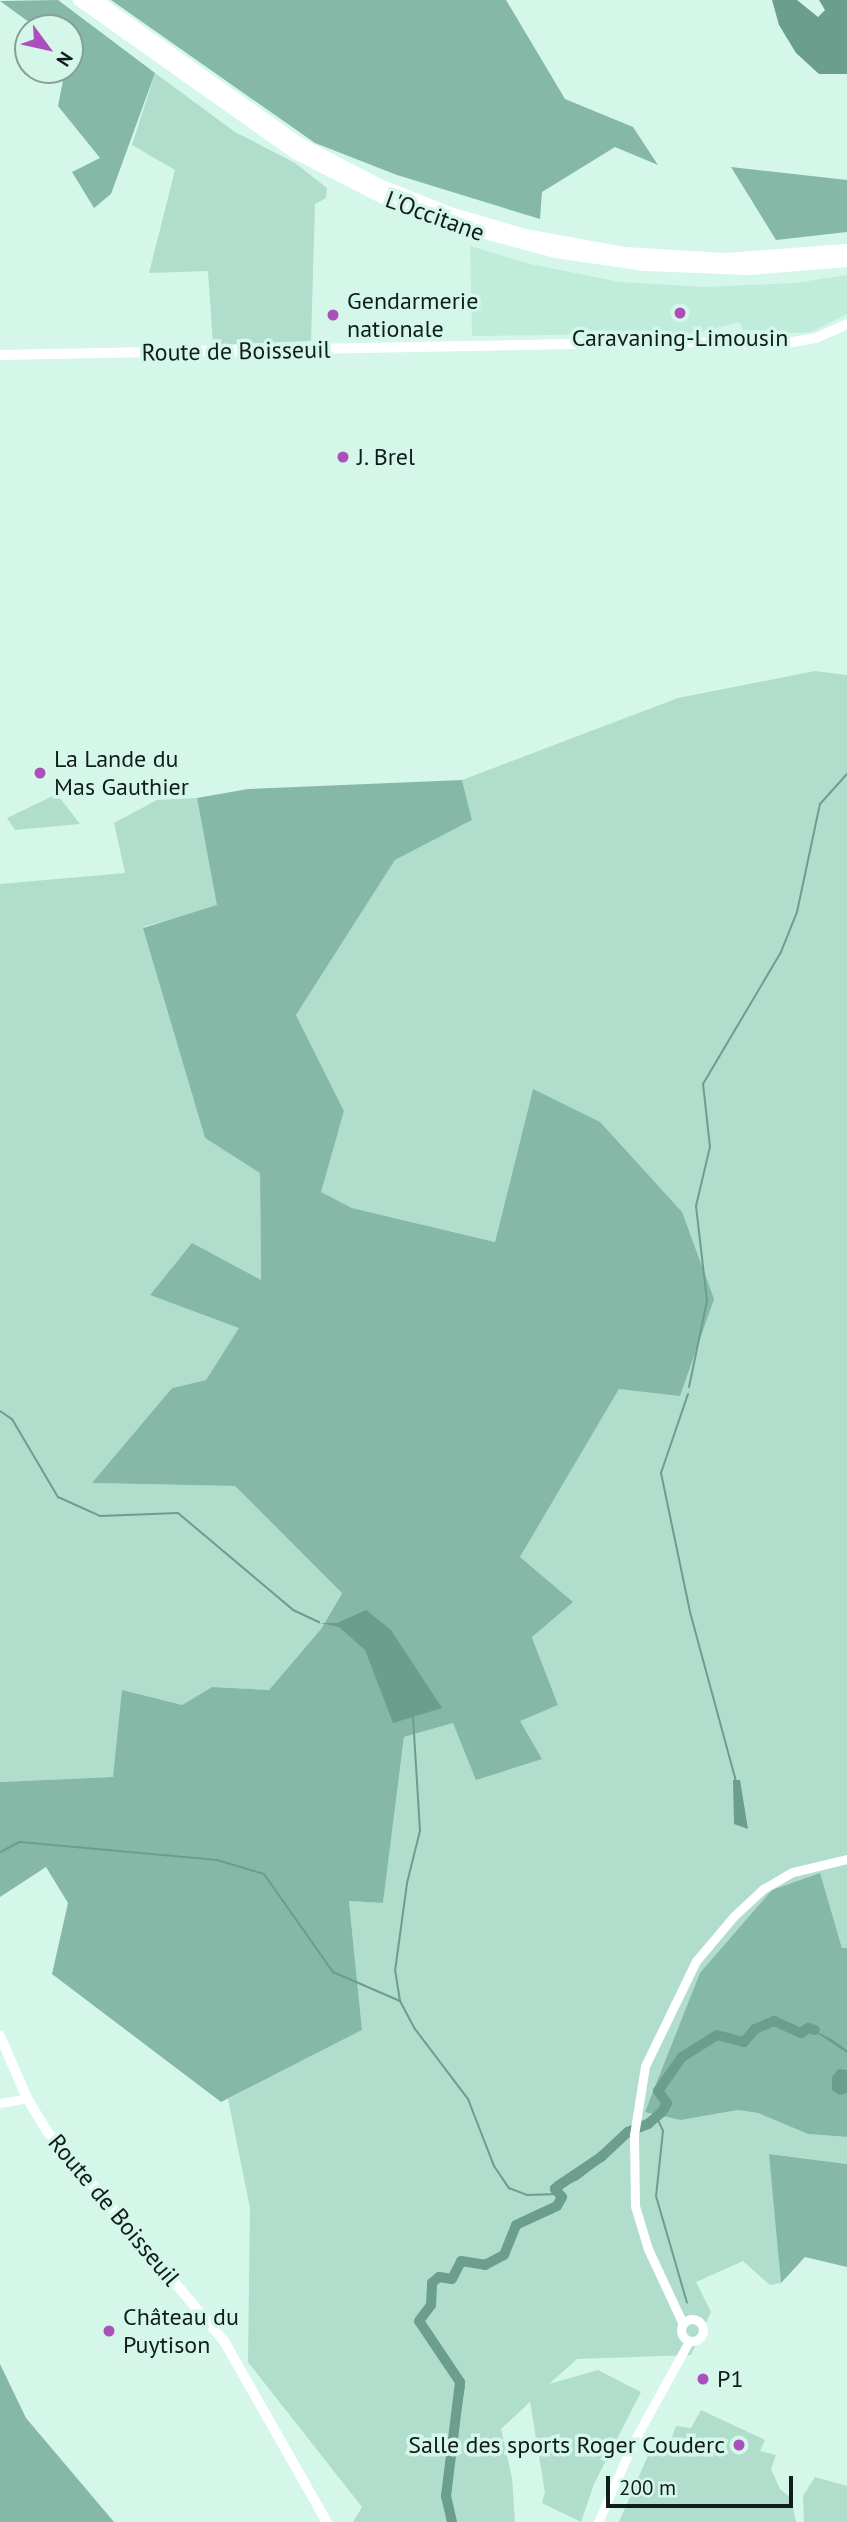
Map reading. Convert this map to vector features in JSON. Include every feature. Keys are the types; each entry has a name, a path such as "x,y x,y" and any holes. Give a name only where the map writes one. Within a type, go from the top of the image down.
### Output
{"highway":[{"name":"L'Occitane","path":"79,0 295,153 432,218 536,248 632,264 749,269 847,261"},
{"name":"L'Occitane","path":"96,0 297,142 380,185 450,213 526,235 625,253 725,259 847,250"}],"main road":[{"name":"Route de Boisseuil","path":"0,355 680,342 775,345 816,338 847,324"},
{"name":"Route de Boisseuil","path":"0,2036 27,2098 47,2131 224,2341 327,2522"}],"street":[{"path":"598,2522 676,2359 686,2329 673,2308 635,2206 634,2135 645,2066 696,1961 763,1889 793,1872 847,1859"},
{"path":"0,2103 27,2098"}],"shaded area":[{"path":"58,0 77,14 18,14 0,1"},
{"path":"111,0 506,0 565,99 633,127 658,165 615,147 542,192 540,219 397,175 315,143"},
{"path":"772,0 797,0 818,17 825,10 819,0 847,0 847,74 819,74 796,53 779,25"},
{"path":"84,20 155,73 111,194 94,208 72,172 100,158 58,106 62,84 84,84"},
{"path":"155,73 235,132 295,163 327,188 326,198 315,204 311,341 213,345 208,271 149,273 175,170 132,145"},
{"path":"731,167 847,180 847,232 776,240"},
{"path":"470,246 530,264 620,282 706,287 794,283 847,275 847,314 811,332 746,336 739,322 698,333 472,336"},
{"path":"815,671 847,675 847,1950 842,1948 820,1874 681,2120 738,2110 758,2113 808,2134 847,2137 847,2164 770,2154 781,2283 770,2285 743,2261 696,2282 711,2312 691,2355 577,2359 549,2384 598,2370 641,2392 594,2484 581,2522 542,2503 545,2492 530,2402 501,2429 512,2478 515,2522 353,2522 362,2507 248,2362 250,2208 228,2099 362,2030 349,1901 383,1903 404,1737 453,1723 520,1720 558,1705 532,1636 520,1557 619,1389 533,1089 495,1242 352,1208 320,1192 344,1111 296,1015 395,860 472,820 462,780 678,698"},
{"path":"462,780 472,820 395,860 296,1015 344,1111 321,1192 352,1208 495,1242 533,1089 600,1122 682,1212 714,1299 680,1396 619,1389 520,1557 573,1602 532,1637 558,1705 520,1721 542,1759 476,1780 453,1723 404,1737 383,1903 349,1901 362,2030 221,2102 52,1974 68,1903 46,1867 0,1897 0,1782 113,1777 122,1690 182,1705 212,1687 269,1690 321,1629 342,1593 235,1486 92,1483 172,1388 206,1380 239,1328 150,1295 192,1243 261,1280 260,1173 205,1138 143,928 217,905 197,798 248,789"},
{"path":"57,794 80,824 15,830 7,818"},
{"path":"197,798 218,906 143,927 205,1138 260,1173 261,1281 192,1244 150,1295 240,1327 206,1380 172,1388 93,1483 235,1486 342,1592 321,1629 269,1690 212,1687 182,1705 113,1777 0,1782 0,884 125,873 114,823 157,800"},
{"path":"366,1610 391,1630 442,1708 393,1723 365,1650 339,1627 320,1623 337,1623"},
{"path":"733,1780 740,1780 748,1829 734,1824"},
{"path":"820,1873 842,1948 847,1948 847,2137 808,2134 758,2113 738,2110 681,2120 645,2112 700,1973 772,1890"},
{"path":"774,2021 801,2033 810,2028 847,2050 847,2053 810,2030 803,2038 775,2024 763,2026 744,2045 714,2039 686,2057 668,2076 682,2057 717,2035 744,2042 755,2029"},
{"path":"838,2069 847,2070 847,2093 839,2095 832,2090 832,2077"},
{"path":"664,2083 660,2092 671,2103 669,2111 646,2128 666,2107 658,2091"},
{"path":"628,2132 605,2159 578,2180 561,2187 564,2198 554,2213 516,2228 510,2251 503,2260 486,2267 464,2264 452,2283 439,2279 435,2283 435,2302 422,2321 465,2386 448,2492 455,2516 452,2522 446,2496 460,2382 419,2321 431,2305 432,2283 439,2278 452,2279 461,2261 485,2265 498,2260 508,2249 516,2225 551,2212 562,2197 555,2189 601,2157"},
{"path":"769,2154 847,2164 847,2267 805,2257 781,2283"},
{"path":"0,2364 26,2418 114,2522 0,2522"},
{"path":"701,2410 765,2440 760,2451 776,2455 771,2469 780,2489 791,2498 796,2522 619,2522 650,2451 671,2440 676,2426 691,2428"},
{"path":"815,2477 847,2486 847,2522 804,2522 803,2496"}],"waterway":[{"path":"689,1387 707,1301 696,1206 710,1147 703,1084 781,952 797,912 820,804 847,774"},
{"path":"688,1394 661,1473 690,1612 736,1781"},
{"path":"0,1411 12,1419 58,1497 100,1516 178,1513 293,1610 319,1622"},
{"path":"400,2001 395,1971 407,1883 420,1831 413,1715"},
{"path":"0,1852 20,1842 217,1860 264,1874 333,1972 400,2001 415,2029 468,2099 494,2166 509,2188 527,2195 558,2194"},
{"path":"452,2522 446,2496 460,2382 419,2321 431,2305 432,2283 439,2277 452,2279 461,2261 485,2265 504,2255 516,2225 557,2206 562,2197 555,2189 558,2186 601,2157 628,2132 648,2124 662,2112 667,2103 658,2091 682,2057 717,2035 744,2042 755,2029 774,2021 801,2033 808,2028 815,2030"},
{"path":"657,2118 663,2131 656,2196 687,2303"}],"place":[{"name":"Caravaning-Limousin","path":"680,313"},
{"name":"Gendarmerie nationale","path":"333,315"},
{"name":"J. Brel","path":"343,457"},
{"name":"La Lande du Mas Gauthier","path":"40,773"},
{"name":"Château du Puytison","path":"109,2331"},
{"name":"P1","path":"703,2379"},
{"name":"Salle des sports Roger Couderc","path":"739,2445"}]}
